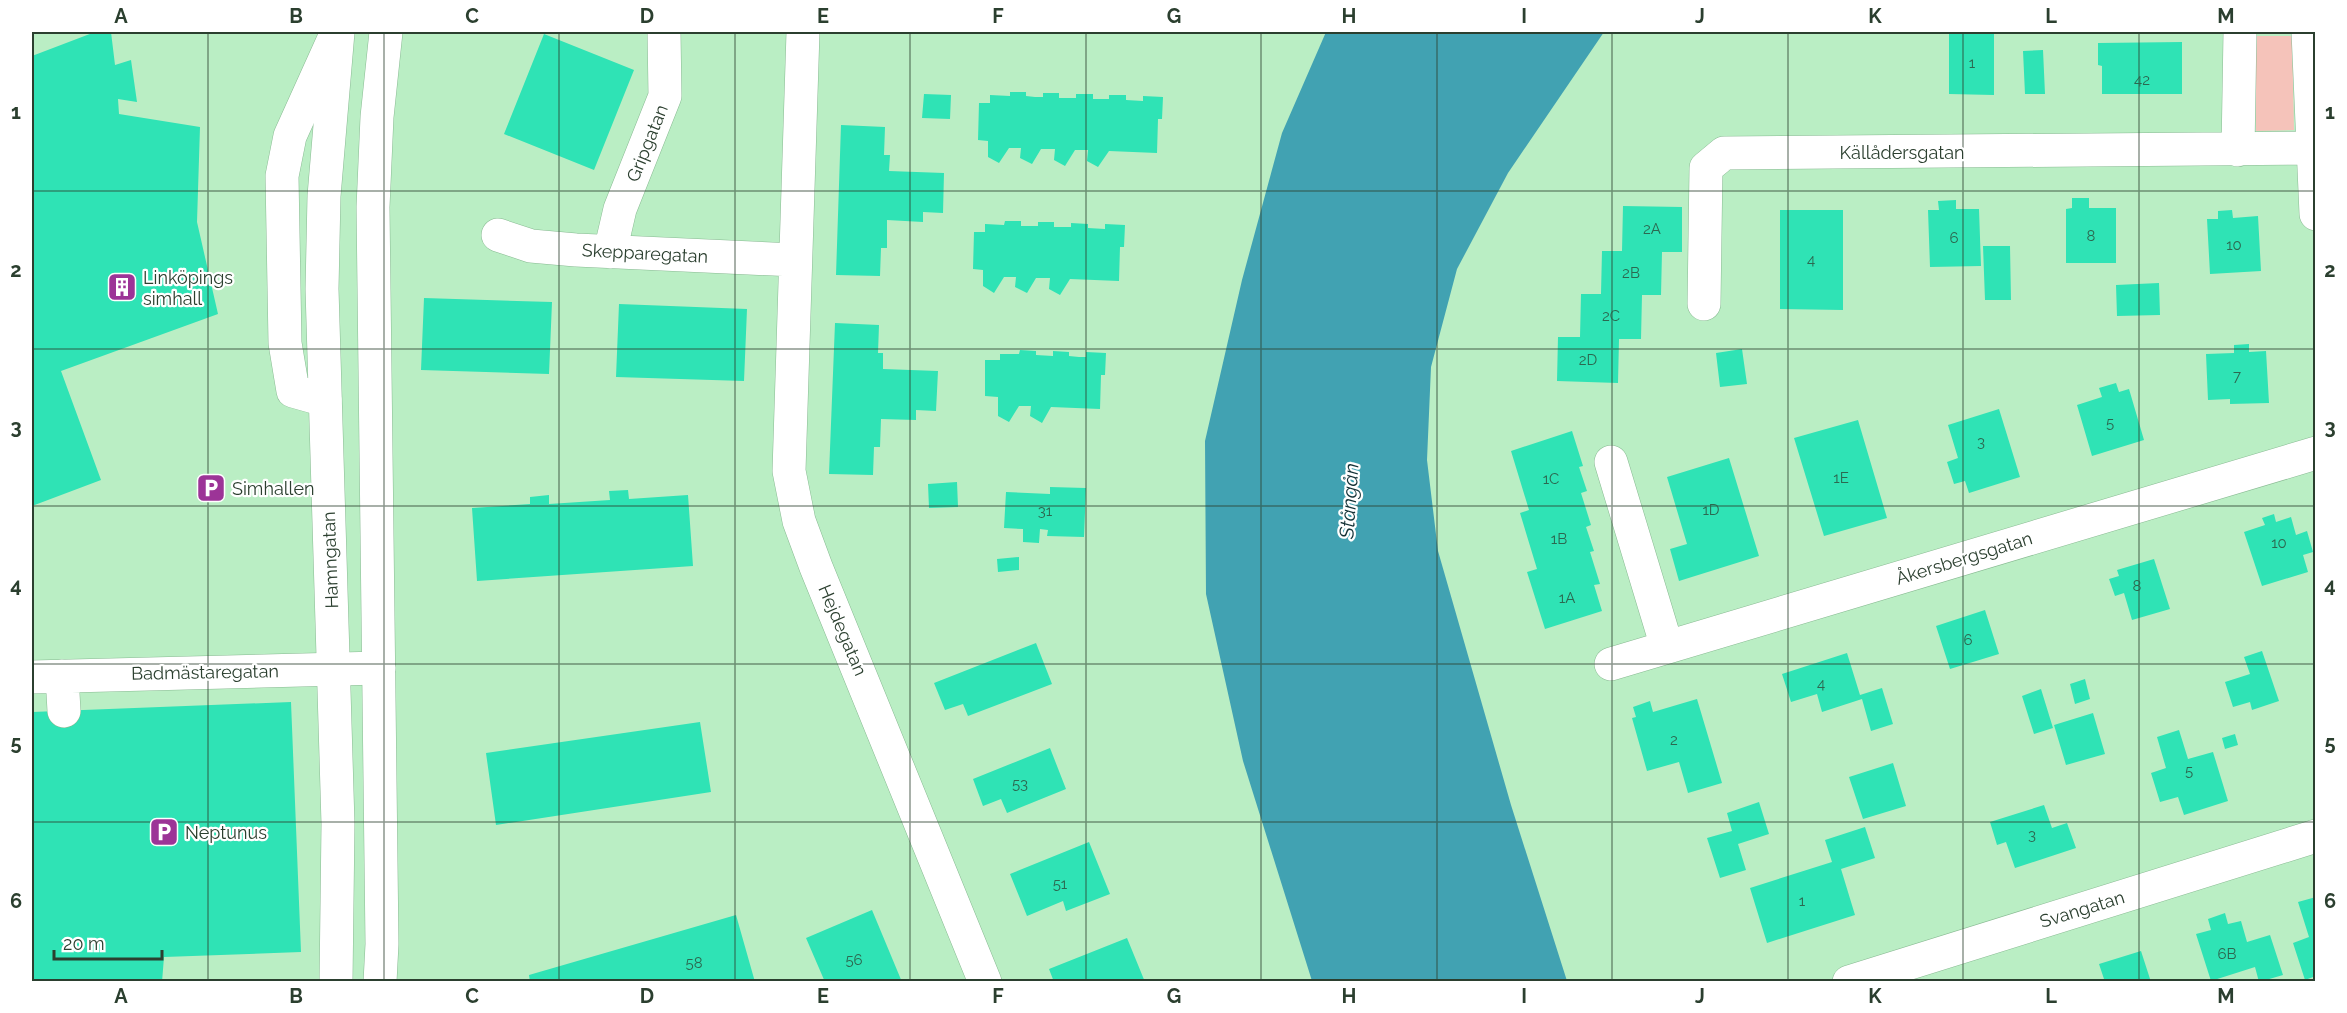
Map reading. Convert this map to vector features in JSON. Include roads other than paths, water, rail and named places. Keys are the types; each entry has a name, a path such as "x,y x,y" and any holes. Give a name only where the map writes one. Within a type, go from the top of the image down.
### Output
{"street":[{"path":"325,400 293,391 285,343 282,176 290,136 337,32"},
{"name":"Hamngatan","path":"336,981 338,824 322,289 324,196 337,32"},
{"path":"380,981 382,944 373,207 377,117 386,32"},
{"name":"Gripgatan","path":"610,252 620,209 665,96 664,32"},
{"path":"794,260 803,32"},
{"path":"2238,150 2240,32"},
{"path":"2308,32 2316,214"},
{"name":"Källådersgatan","path":"1704,304 1706,168 1724,153 2312,148"},
{"name":"Skepparegatan","path":"498,235 531,246 794,260"},
{"name":"Hejdegatan","path":"794,260 789,471 799,521 985,981"},
{"name":"Åkersbergsgatan","path":"1611,664 2316,453"},
{"path":"1611,462 1667,647"},
{"name":"Badmästaregatan","path":"47,677 379,668"},
{"path":"47,677 64,711"},
{"name":"Svangatan","path":"1849,981 2316,836"}],"water":[{"name":"Stångån","path":"1326,32 1604,32 1508,173 1457,269 1431,367 1427,460 1438,551 1511,805 1567,981 1312,981 1243,761 1206,594 1205,441 1242,280 1282,133"}],"place":[{"name":"Linköpings simhall","path":"122,287"},
{"name":"Simhallen","path":"211,488"},
{"name":"Neptunus","path":"164,832"}]}
